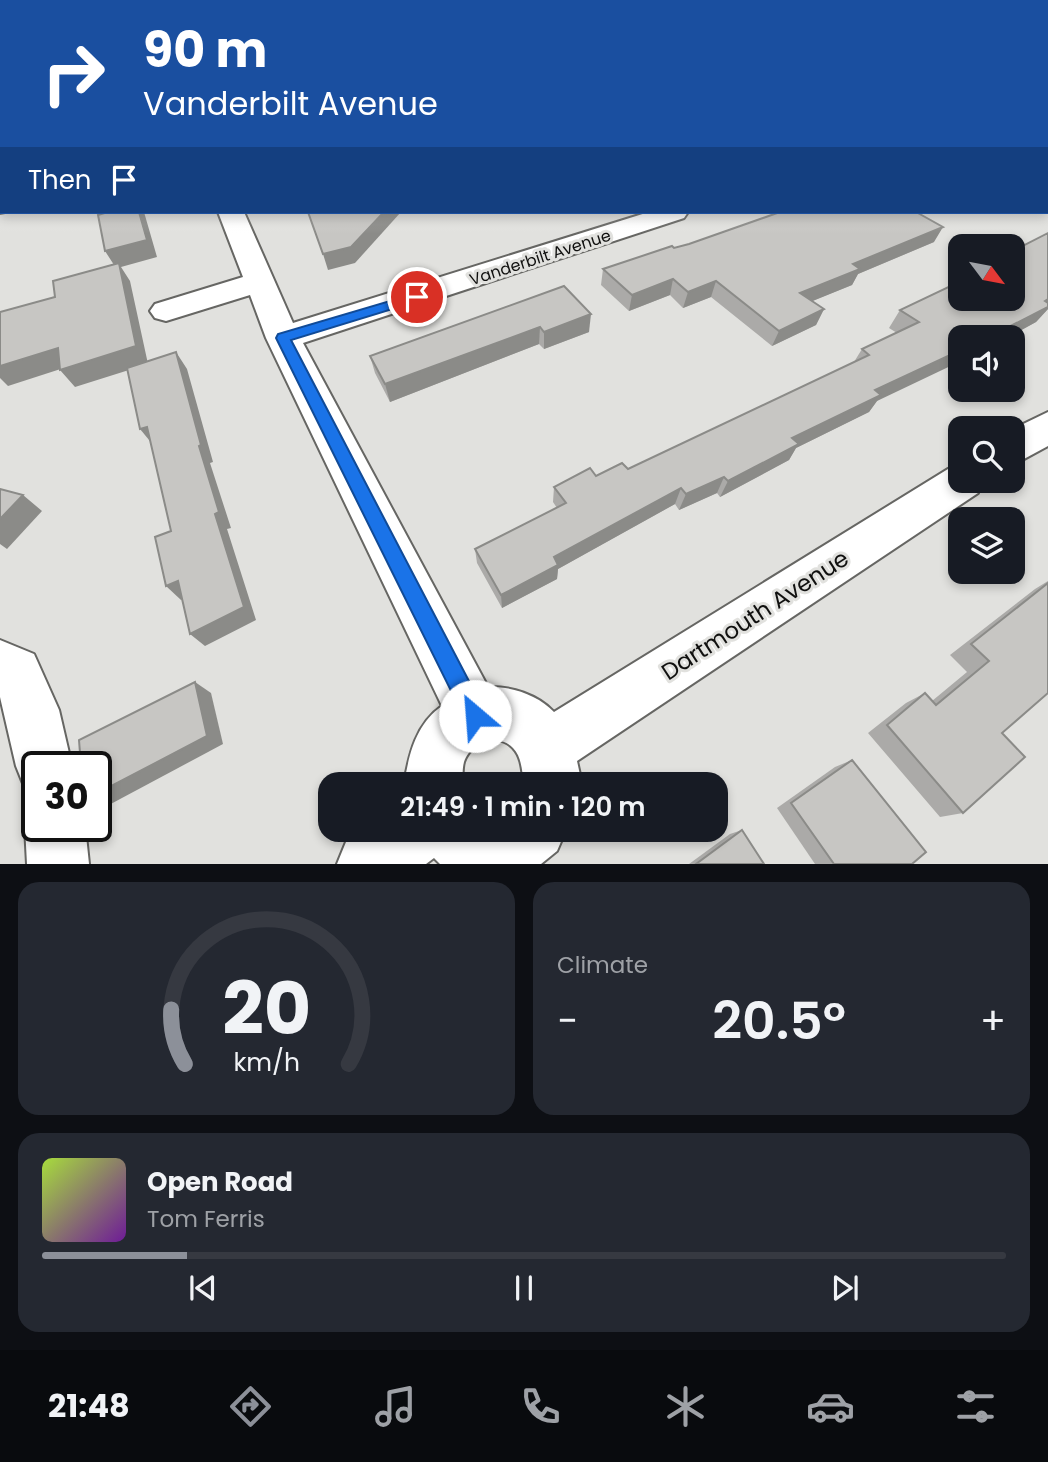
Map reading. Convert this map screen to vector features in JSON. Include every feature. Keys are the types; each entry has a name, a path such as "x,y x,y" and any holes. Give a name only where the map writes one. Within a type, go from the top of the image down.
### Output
{"street":[{"path":"232,214 283,338 475,716"},
{"name":"Vanderbilt Avenue","path":"283,338 368,313 669,214"},
{"path":"166,311 258,282"},
{"path":"1025,441 1048,427"},
{"name":"Dartmouth Avenue","path":"550,766 948,491"},
{"path":"0,666 16,672 32,710 41,751"},
{"path":"435,772 437,757 446,740 459,725 491,711 508,713 525,720 550,766"},
{"path":"56,842 58,863"},
{"path":"368,863 404,842"},
{"path":"462,842 468,847 487,852 531,845"}],"building":[{"path":"140,214 147,240 105,251 98,215"},
{"path":"309,214 382,214 351,247 323,254"},
{"path":"774,214 920,214 943,227 853,264 860,269 800,293 824,309 779,331 716,281 688,292 673,279 632,295 603,269 672,246 674,248"},
{"path":"1048,233 1048,299 1045,301 1048,307 1013,325 948,325 948,356 875,390 881,395 792,438 799,444 728,481 724,477 686,494 681,488 554,557 558,565 501,595 475,549 566,503 554,487 590,468 596,476 622,463 628,469 869,355 862,349 919,322 900,310 948,287 948,312 1026,312 1026,244"},
{"path":"119,263 136,346 60,370 58,348 0,366 0,312 55,297 53,281"},
{"path":"564,286 591,314 544,332 540,327 385,384 370,356"},
{"path":"176,352 201,445 199,446 219,512 215,514 244,607 190,634 178,581 166,586 155,537 171,531 147,427 140,429 127,368"},
{"path":"0,489 23,495 0,519"},
{"path":"1048,583 1048,693 1002,733 1025,757 963,813 887,725 925,693 936,705 989,661 971,644"},
{"path":"195,682 207,736 112,786 112,751 80,751 79,740"},
{"path":"852,760 926,852 912,864 834,864 791,803"},
{"path":"742,830 764,864 696,864"}],"route":[{"path":"417,297 283,338 475,716"}]}
